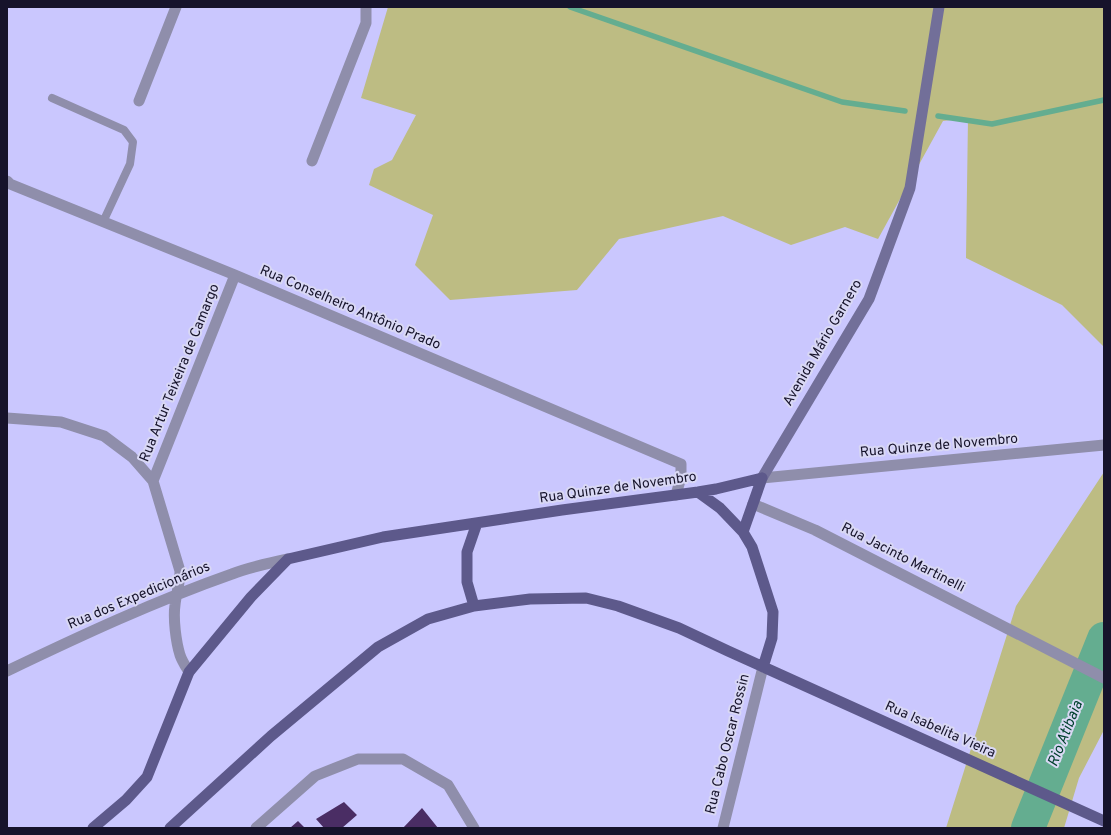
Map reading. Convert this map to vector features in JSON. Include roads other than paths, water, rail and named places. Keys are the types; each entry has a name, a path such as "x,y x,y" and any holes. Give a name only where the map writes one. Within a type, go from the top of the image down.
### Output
{"main road":[{"name":"Avenida Mário Garnero","path":"762,478 869,299 910,188 939,7"},
{"name":"Rua Quinze de Novembro","path":"288,559 383,537 562,510 716,490 762,478"},
{"path":"743,532 762,478"},
{"path":"698,492 720,508 743,532 752,547 773,612 772,638 763,667"},
{"path":"474,606 467,582 467,552 477,523"},
{"path":"94,828 126,800 147,777 188,672 251,597 288,559"},
{"name":"Rua Isabelita Vieira","path":"170,828 271,736 378,647 428,619 474,606 530,598 586,598 618,606 679,628 1104,821"}],"street":[{"path":"139,101 176,7"},
{"path":"312,161 366,23 366,7"},
{"name":"Rua Conselheiro Antônio Prado","path":"8,185 235,276 681,464 681,476 676,495"},
{"name":"Rua Artur Teixeira de Camargo","path":"153,481 235,276"},
{"path":"7,418 61,422 104,436 132,457 153,481 180,571 180,583 174,615 180,656 188,672"},
{"name":"Rua Quinze de Novembro","path":"762,478 1104,445"},
{"name":"Rua Jacinto Martinelli","path":"753,504 815,530 1104,678"},
{"name":"Rua dos Expedicionários","path":"7,672 77,638 178,595 233,573 288,559"},
{"name":"Rua Cabo Oscar Rossin","path":"723,828 763,667"},
{"path":"256,828 315,776 358,759 402,759 448,785 474,828"}],"lane":[{"path":"52,98 124,130 133,142 130,164 103,222"}],"waterway":[{"path":"570,7 842,102 905,111"},
{"path":"938,116 992,124 1104,100"},
{"name":"Rio Atibaia","path":"1028,828 1104,639"}]}
